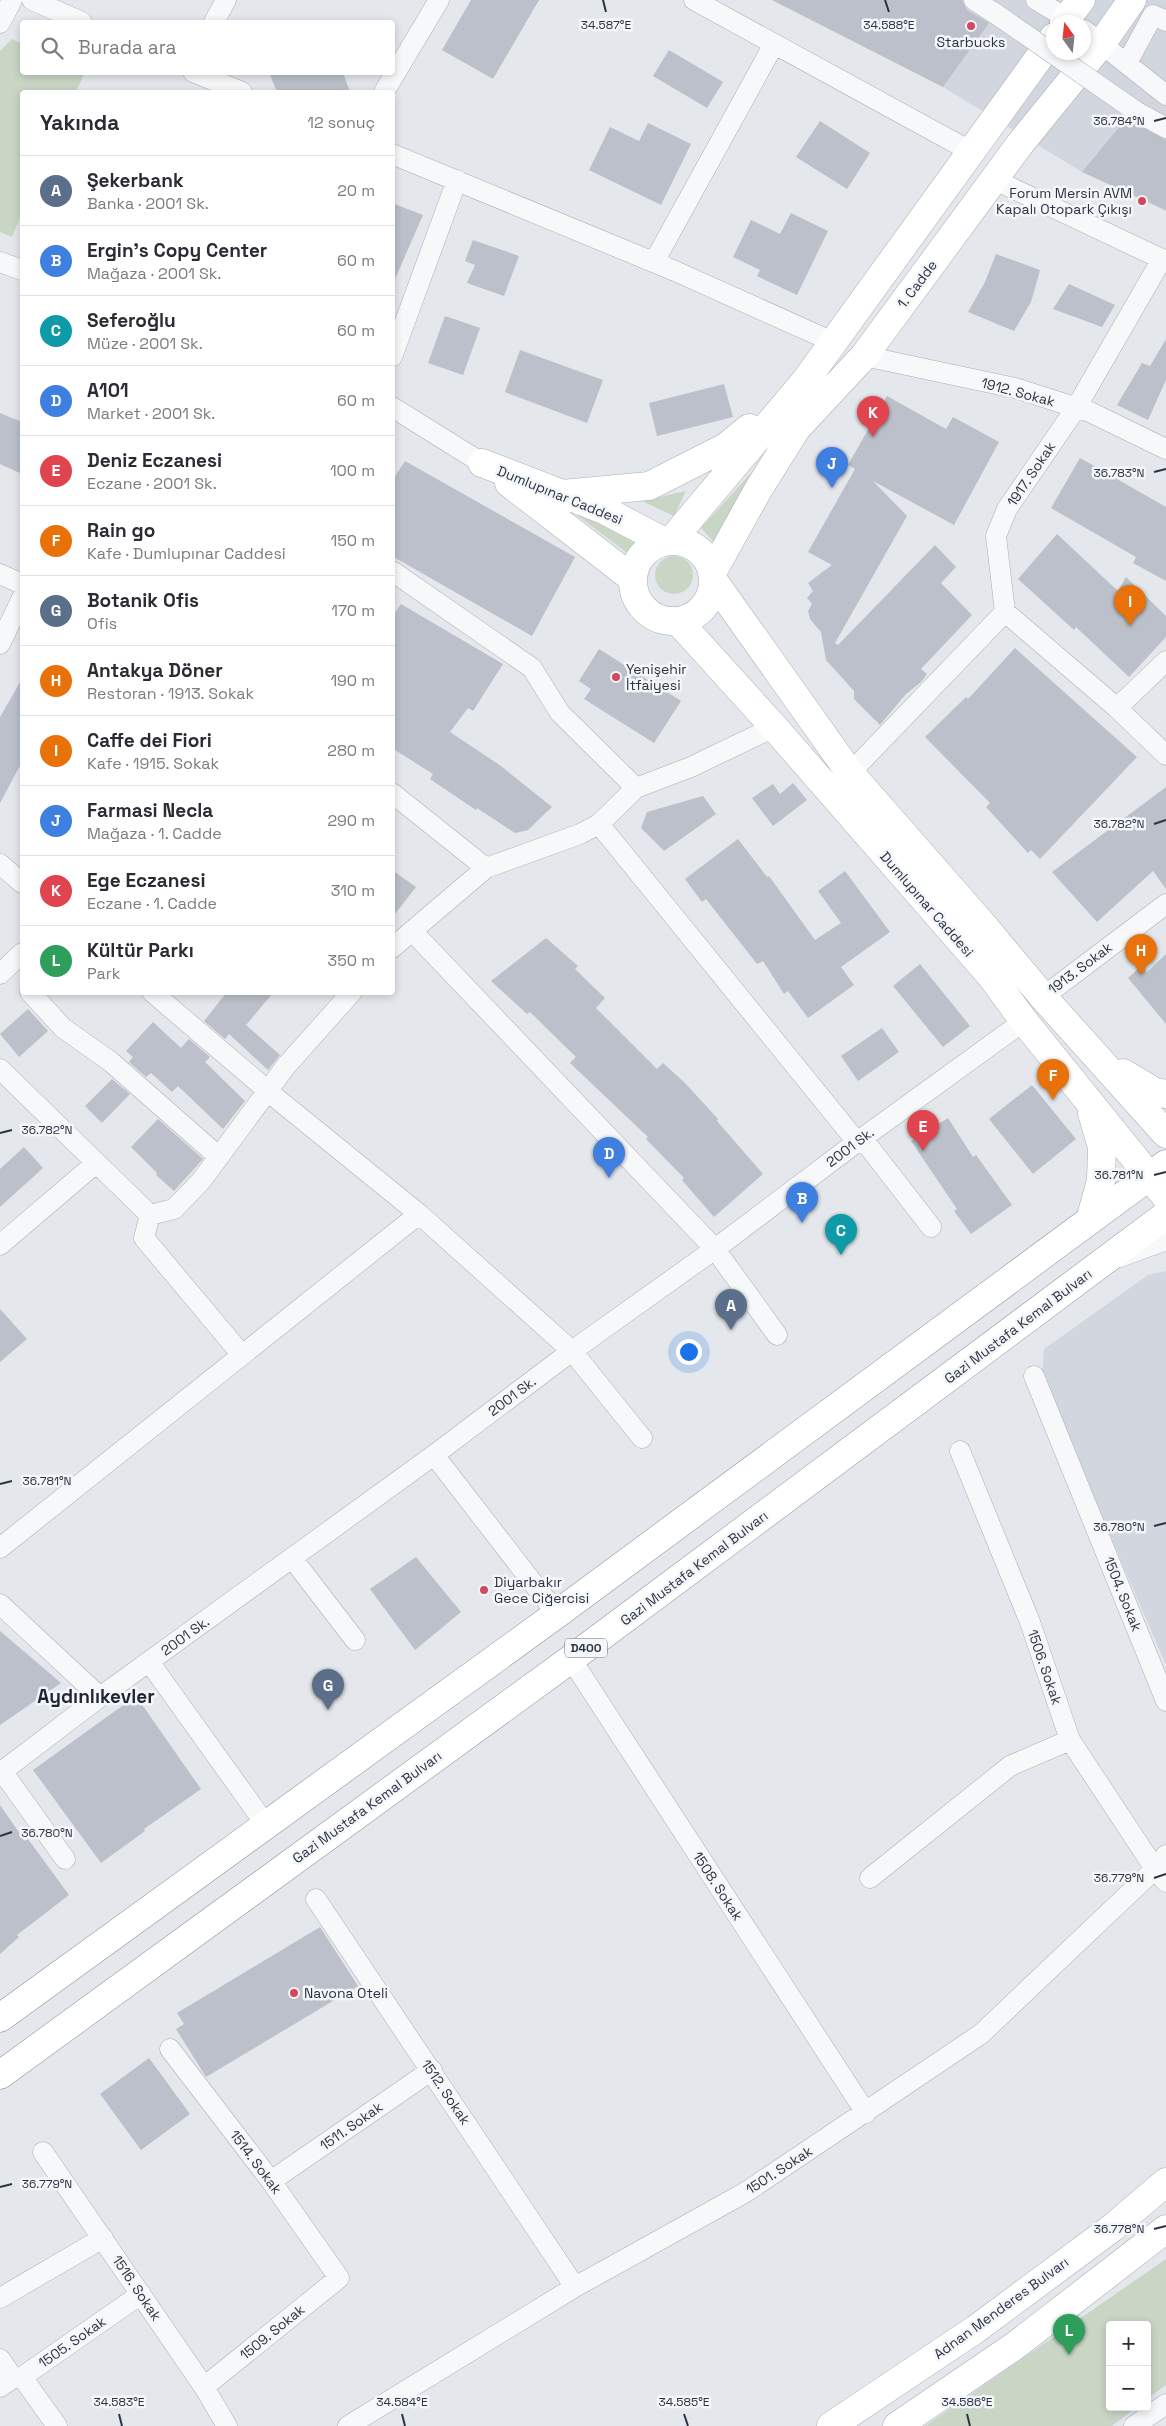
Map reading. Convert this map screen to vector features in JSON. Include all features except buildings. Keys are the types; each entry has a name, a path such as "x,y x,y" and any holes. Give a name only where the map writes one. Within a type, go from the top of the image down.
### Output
{"main road":[{"name":"1. Cadde","path":"1091,18 1132,0"},
{"name":"1. Cadde","path":"668,542 806,380 970,151 1046,60"},
{"name":"1. Cadde","path":"712,577 758,490 796,429 864,356 1020,144 1059,60"},
{"path":"562,494 649,486 726,447 806,380"},
{"name":"Dumlupınar Caddesi","path":"482,463 604,510 668,542"},
{"name":"Dumlupınar Caddesi","path":"482,463 632,578"},
{"path":"668,542 683,542 695,548 704,556 712,577 707,602 699,612 678,620 664,620 651,615 641,606 634,594 632,578 640,558 648,550 668,542"},
{"name":"Dumlupınar Caddesi","path":"712,577 850,773 1043,996 1166,1134"},
{"name":"Dumlupınar Caddesi","path":"678,620 991,976 1087,1100 1160,1179"},
{"path":"1102,1061 1155,1092 1166,1094"},
{"path":"1087,1100 1102,1147 1101,1180 1090,1220"},
{"path":"0,2018 557,1614 1090,1220 1160,1179"},
{"name":"Gazi Mustafa Kemal Bulvarı","path":"0,2075 571,1659 1166,1215"},
{"name":"Adnan Menderes Bulvarı","path":"831,2426 976,2329 1112,2228 1166,2182"},
{"path":"897,2426 1016,2345 1166,2229"}],"street":[{"path":"32,0 77,20"},
{"path":"215,20 226,0"},
{"path":"395,74 439,0"},
{"path":"694,0 970,151"},
{"path":"974,0 1151,120 1166,105"},
{"path":"1036,0 1059,15"},
{"path":"1127,63 1153,15 1166,21"},
{"path":"1091,37 1166,95"},
{"path":"654,262 774,44"},
{"path":"200,75 237,90"},
{"path":"385,90 394,75"},
{"path":"395,155 654,262 833,342"},
{"path":"395,349 457,180"},
{"path":"994,180 1164,260"},
{"name":"1917. Sokak","path":"1005,612 996,536 1007,509 1076,408 1164,260"},
{"path":"0,262 20,269"},
{"name":"1912. Sokak","path":"864,356 1015,388 1090,412 1166,449"},
{"name":"Dumlupınar Caddesi","path":"395,409 482,463"},
{"path":"395,573 532,668 560,713 636,788"},
{"path":"0,574 20,583"},
{"path":"0,644 20,602"},
{"path":"850,773 1005,612 1116,708 1166,755"},
{"path":"1116,708 1166,661"},
{"path":"395,945 486,868 580,834 599,824 636,788 691,767 774,727"},
{"path":"395,795 486,868"},
{"path":"599,824 930,1227"},
{"path":"0,864 20,882"},
{"name":"1913. Sokak","path":"1043,996 1166,904"},
{"path":"412,931 715,1249 777,1335"},
{"path":"20,956 3,971 20,984"},
{"path":"33,995 63,1028 111,1062 219,1157"},
{"path":"156,995 268,1091 419,1214 572,1351 642,1438"},
{"path":"150,1215 174,1209 201,1181 286,1066 349,995"},
{"name":"2001 Sk.","path":"1,1772 100,1697 150,1663 434,1455 572,1351 715,1249 859,1140 1024,1021"},
{"path":"0,1069 95,1164 150,1215"},
{"path":"0,1245 95,1164"},
{"path":"0,1548 419,1214"},
{"path":"150,1215 144,1238 242,1355"},
{"path":"1099,1265 1166,1240"},
{"name":"1504. Sokak","path":"1034,1376 1166,1701"},
{"name":"1506. Sokak","path":"960,1451 1030,1622 1070,1740 1162,1869"},
{"path":"434,1455 557,1614"},
{"path":"292,1558 355,1640"},
{"path":"0,1604 100,1697"},
{"name":"1508. Sokak","path":"571,1659 866,2113"},
{"path":"150,1663 266,1825"},
{"path":"870,1878 1010,1766 1070,1740"},
{"path":"1,1772 65,1859"},
{"name":"1501. Sokak","path":"348,2426 575,2287 746,2192 866,2113 981,2034 1162,1869"},
{"name":"1512. Sokak","path":"316,1899 432,2070 575,2287"},
{"name":"1514. Sokak","path":"170,2049 271,2181 339,2278"},
{"name":"1511. Sokak","path":"271,2181 432,2070"},
{"name":"1516. Sokak","path":"43,2152 204,2387 227,2426"},
{"path":"0,2298 103,2238"},
{"name":"1509. Sokak","path":"204,2387 339,2278"},
{"name":"1505. Sokak","path":"11,2381 141,2294"},
{"path":"0,2359 11,2381 57,2426"},
{"path":"1134,2426 1166,2404"}],"shaded area":[{"path":"772,0 1166,0 1166,211 1082,172 943,87"},
{"path":"1166,1271 1166,1665 1042,1378 1044,1349 1148,1275"}],"green space":[{"path":"12,39 20,43 20,75 84,75 77,90 20,90 20,218 12,237 0,232 0,51"},
{"path":"772,450 721,550 701,528"},
{"path":"686,491 674,516 642,501"},
{"path":"555,499 648,535 634,558"},
{"path":"674,556 688,561 693,575 688,589 674,594 660,589 655,575 660,561"},
{"path":"1166,2259 1166,2385 1151,2396 1151,2321 1106,2321 1106,2411 1132,2411 1112,2426 925,2426"}],"place":[{"name":"Starbucks","path":"971,26"},
{"name":"Forum Mersin AVM Kapalı Otopark Çıkışı","path":"1142,201"},
{"name":"Ege Eczanesi","path":"873,437"},
{"name":"Farmasi Necla","path":"832,488"},
{"name":"Caffe dei Fiori","path":"1130,626"},
{"name":"Yenişehir İtfaiyesi","path":"616,677"},
{"name":"Antakya Döner","path":"1141,975"},
{"name":"Rain go","path":"1053,1100"},
{"name":"Deniz Eczanesi","path":"923,1151"},
{"name":"A101","path":"609,1178"},
{"name":"Ergin's Copy Center","path":"802,1223"},
{"name":"Seferoğlu","path":"841,1255"},
{"name":"Şekerbank","path":"731,1330"},
{"name":"Diyarbakır Gece Ciğercisi","path":"484,1590"},
{"name":"Botanik Ofis","path":"328,1710"},
{"name":"Navona Oteli","path":"294,1993"},
{"name":"Kültür Parkı","path":"1069,2355"}],"district":[{"name":"Aydınlıkevler","path":"96,1696"}]}
